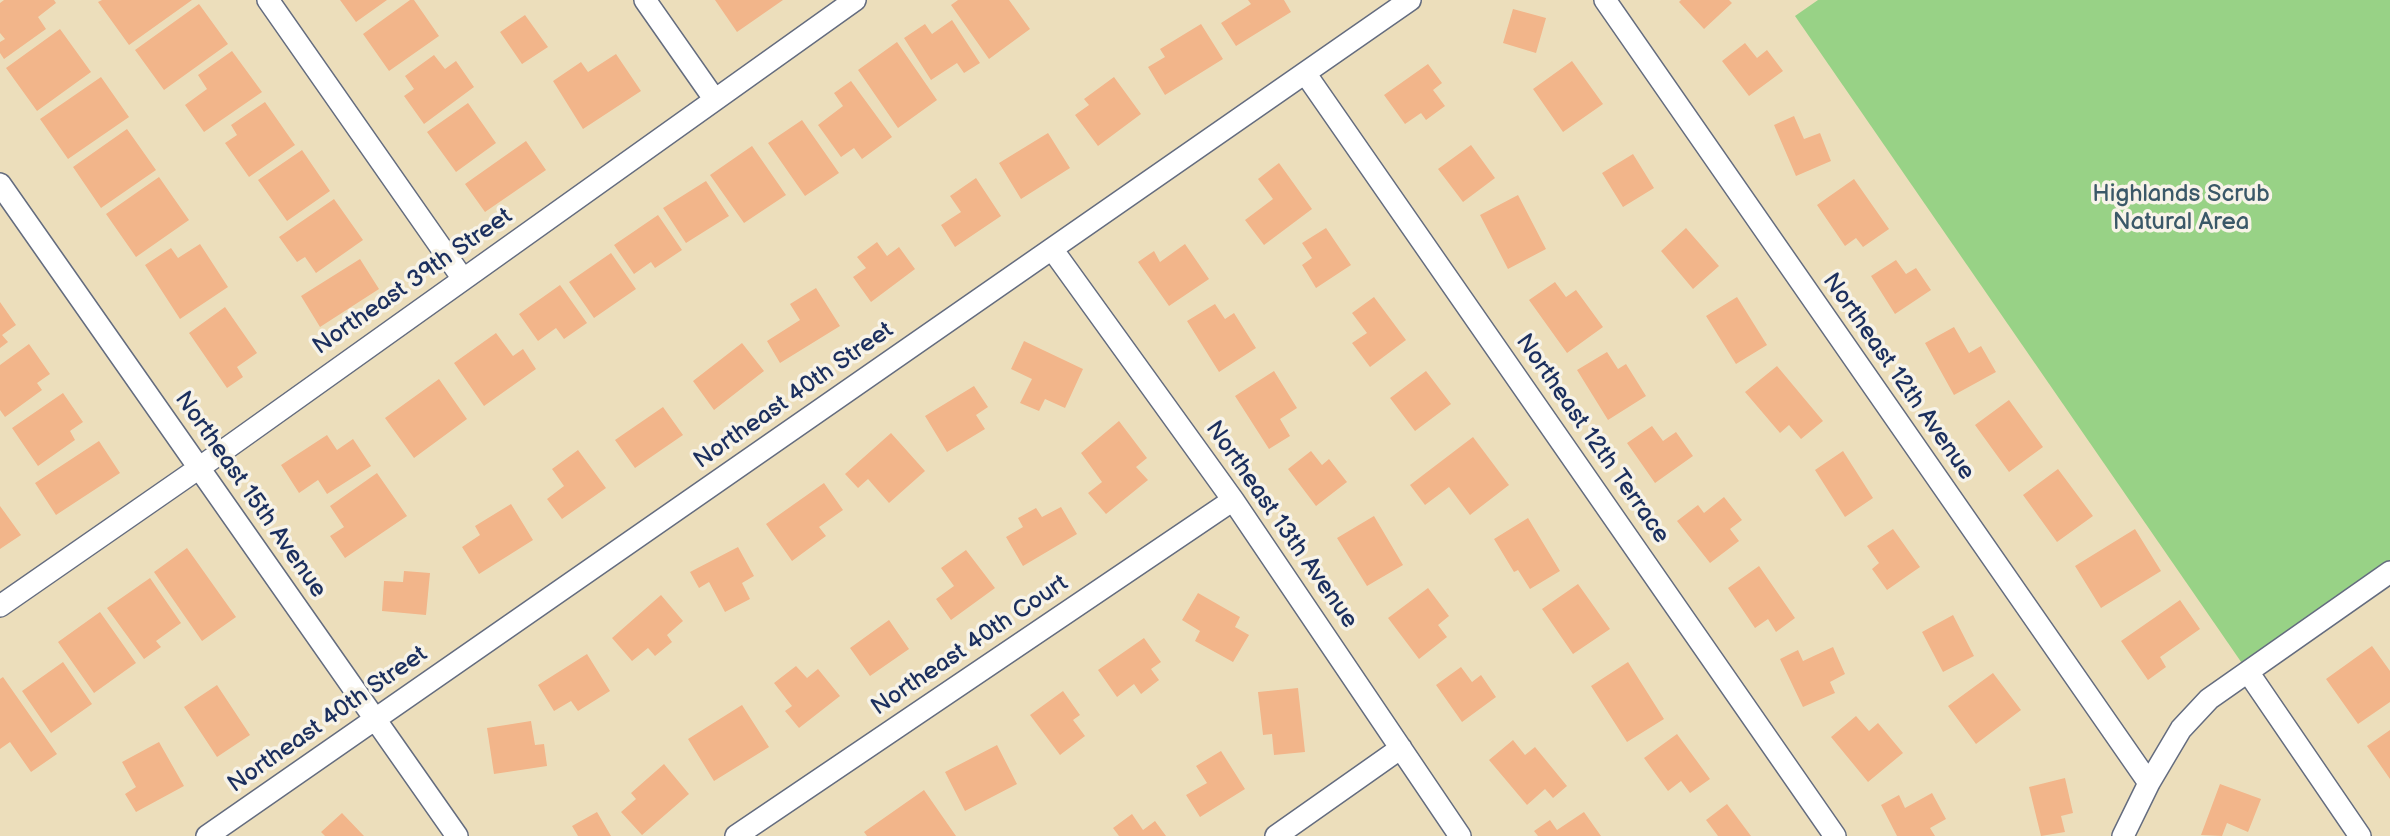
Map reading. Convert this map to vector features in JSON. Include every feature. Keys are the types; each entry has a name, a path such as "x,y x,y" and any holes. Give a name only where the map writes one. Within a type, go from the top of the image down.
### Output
{"street":[{"path":"268,0 463,279"},
{"path":"645,0 715,100"},
{"name":"Northeast 39th Street","path":"0,606 855,0"},
{"name":"Northeast 40th Street","path":"207,836 1410,0"},
{"name":"Northeast 12th Avenue","path":"1605,0 2148,783"},
{"name":"Northeast 12th Terrace","path":"1306,73 1835,836"},
{"name":"Northeast 15th Avenue","path":"0,184 457,836"},
{"name":"Northeast 13th Avenue","path":"1052,249 1233,499 1460,836"},
{"name":"Northeast 40th Court","path":"736,836 1233,499"},
{"path":"2123,836 2148,783 2181,729 2209,699 2390,572"},
{"path":"2248,672 2360,836"},
{"path":"1276,836 1401,748"}],"green space":[{"name":"Highlands Scrub Natural Area","path":"1818,0 2390,0 2390,567 2246,669 1795,16"}],"building":[{"path":"4,0 54,0 56,3 38,17 46,29 4,59 0,53 0,42 5,39 0,33 0,3"},
{"path":"192,0 129,45 98,2"},
{"path":"340,0 387,0 356,22"},
{"path":"410,0 414,0 439,36 389,71 363,34"},
{"path":"715,0 783,0 737,32"},
{"path":"958,0 1009,0 1030,29 989,59 951,5"},
{"path":"1248,0 1284,0 1291,12 1236,46 1221,23 1251,4"},
{"path":"1729,0 1732,3 1704,29 1679,2"},
{"path":"199,4 228,44 164,90 135,50"},
{"path":"1513,9 1546,18 1536,53 1503,43"},
{"path":"525,15 548,47 522,64 500,32"},
{"path":"952,20 980,63 964,73 957,63 931,80 904,38 925,24 932,34"},
{"path":"1201,24 1223,59 1165,95 1148,67 1165,57 1160,49"},
{"path":"60,29 91,72 37,111 6,68"},
{"path":"897,42 937,100 898,128 858,70"},
{"path":"1745,43 1757,58 1767,50 1783,71 1749,96 1722,61"},
{"path":"232,51 262,92 204,132 185,105 207,89 198,75"},
{"path":"616,54 641,91 583,129 553,81 581,62 588,72"},
{"path":"434,55 445,69 456,61 474,87 424,124 404,96 414,89 405,76"},
{"path":"1572,61 1603,104 1563,132 1533,89"},
{"path":"1428,64 1442,83 1433,90 1445,106 1426,120 1421,113 1405,124 1384,95"},
{"path":"101,77 129,117 68,159 40,119"},
{"path":"1114,77 1141,114 1098,146 1075,115 1089,105 1084,99"},
{"path":"851,81 892,137 862,159 854,148 841,157 818,125 843,106 834,93"},
{"path":"265,102 295,145 249,177 225,143 237,135 231,125"},
{"path":"468,103 496,143 456,172 427,132"},
{"path":"1794,116 1804,139 1820,133 1831,161 1796,176 1774,125"},
{"path":"802,120 839,173 805,196 768,143"},
{"path":"127,129 156,170 101,208 73,167"},
{"path":"1048,133 1070,168 1021,199 999,163"},
{"path":"526,141 546,170 485,212 465,184"},
{"path":"1471,145 1495,178 1463,202 1438,169"},
{"path":"752,146 786,195 744,223 710,175"},
{"path":"302,150 330,191 287,221 258,180"},
{"path":"1633,154 1654,188 1623,207 1602,173"},
{"path":"1279,163 1312,209 1264,245 1245,220 1273,199 1258,179"},
{"path":"159,177 189,220 136,257 106,214"},
{"path":"976,178 1001,216 955,247 941,225 961,212 950,196"},
{"path":"1854,179 1889,229 1863,247 1856,238 1845,246 1817,205"},
{"path":"706,181 729,216 686,243 663,208"},
{"path":"1518,195 1546,249 1508,269 1480,215"},
{"path":"334,199 363,240 316,273 305,257 297,262 279,237"},
{"path":"658,215 682,250 655,268 651,262 634,274 614,245"},
{"path":"1326,228 1351,265 1316,288 1302,265 1312,258 1302,243"},
{"path":"1686,228 1719,266 1693,289 1661,251"},
{"path":"877,242 887,256 899,247 915,269 871,302 853,277 866,268 857,257"},
{"path":"200,244 228,287 180,319 145,265 171,248 178,258"},
{"path":"1185,244 1209,279 1169,306 1138,262 1154,251 1160,262"},
{"path":"611,253 636,289 594,318 569,282"},
{"path":"360,259 379,289 320,327 301,296"},
{"path":"1896,260 1906,274 1916,268 1931,290 1895,314 1871,276"},
{"path":"1555,282 1566,297 1576,290 1603,327 1567,353 1529,300"},
{"path":"560,285 587,323 564,339 556,328 538,341 519,314"},
{"path":"816,288 840,326 780,363 767,341 800,320 790,304"},
{"path":"1374,297 1406,340 1370,367 1352,343 1367,333 1352,313"},
{"path":"1737,297 1767,345 1736,364 1706,316"},
{"path":"0,302 16,325 2,335 8,342 0,348"},
{"path":"1215,304 1225,319 1234,313 1256,348 1219,372 1187,321"},
{"path":"225,307 257,353 237,367 243,377 227,388 189,333"},
{"path":"1954,327 1969,353 1981,346 1996,372 1954,395 1925,343"},
{"path":"496,333 513,356 523,349 536,369 484,406 454,363"},
{"path":"1024,341 1083,369 1065,408 1045,399 1039,411 1020,403 1032,379 1011,369"},
{"path":"742,343 764,371 714,410 693,381"},
{"path":"29,344 50,374 37,383 42,390 5,417 0,410 0,365"},
{"path":"1607,352 1618,369 1626,364 1646,396 1608,420 1577,370"},
{"path":"1777,366 1823,421 1801,439 1789,425 1780,433 1745,392"},
{"path":"1274,371 1297,408 1280,419 1290,436 1269,449 1235,396"},
{"path":"1426,371 1451,404 1415,431 1390,398"},
{"path":"439,379 467,419 414,458 385,418"},
{"path":"974,386 988,407 976,415 985,429 947,452 925,416"},
{"path":"63,393 83,422 70,431 75,440 38,466 12,428"},
{"path":"2009,400 2043,447 2009,472 1975,425"},
{"path":"663,407 683,435 635,468 615,440"},
{"path":"1119,421 1147,458 1136,467 1148,480 1106,514 1088,493 1102,482 1081,453"},
{"path":"1652,426 1663,441 1676,432 1693,456 1655,483 1627,443"},
{"path":"891,433 925,471 889,503 868,479 858,488 845,474"},
{"path":"327,435 337,450 353,439 371,466 327,494 318,480 299,493 281,465"},
{"path":"1473,437 1509,485 1470,515 1449,487 1425,505 1410,485"},
{"path":"99,441 120,473 56,515 35,483"},
{"path":"578,450 606,488 562,519 547,499 564,486 552,469"},
{"path":"1311,451 1322,465 1329,459 1347,482 1316,506 1288,469"},
{"path":"1843,451 1873,498 1845,517 1815,470"},
{"path":"2058,469 2093,516 2057,542 2023,495"},
{"path":"377,473 407,516 345,558 330,536 344,527 330,506"},
{"path":"824,483 843,510 819,527 826,536 792,561 766,524"},
{"path":"1724,497 1742,520 1730,529 1739,541 1710,563 1677,521 1698,505 1704,513"},
{"path":"511,504 533,540 479,574 462,547 480,535 475,526"},
{"path":"0,506 21,535 0,549"},
{"path":"1061,507 1077,534 1023,566 1006,537 1023,527 1018,518 1036,508 1042,517"},
{"path":"1374,516 1403,565 1367,586 1337,538"},
{"path":"1528,518 1560,571 1530,589 1518,570 1514,572 1494,539"},
{"path":"1893,529 1920,567 1887,590 1872,569 1879,563 1867,546"},
{"path":"2135,529 2161,571 2101,608 2075,566"},
{"path":"738,547 754,576 742,583 750,599 725,612 709,582 699,588 690,572"},
{"path":"187,548 236,617 202,641 154,572"},
{"path":"966,550 995,588 951,620 936,599 954,586 941,568"},
{"path":"1759,566 1795,618 1776,632 1768,619 1755,628 1728,588"},
{"path":"404,571 430,573 426,615 382,611 384,581 403,582"},
{"path":"150,578 181,623 156,641 161,647 144,659 107,608"},
{"path":"1578,584 1610,629 1573,654 1542,609"},
{"path":"1428,588 1449,616 1438,625 1447,637 1419,659 1388,618"},
{"path":"1198,593 1240,617 1235,627 1249,635 1233,662 1195,641 1200,631 1182,620"},
{"path":"661,595 683,621 667,635 672,642 655,656 648,648 632,661 612,638"},
{"path":"2180,600 2200,629 2160,657 2166,667 2148,680 2121,641"},
{"path":"100,612 136,663 94,693 58,642"},
{"path":"1953,615 1974,656 1943,672 1922,632"},
{"path":"889,620 909,649 870,676 850,648"},
{"path":"1144,638 1161,662 1151,669 1159,680 1141,694 1134,684 1117,697 1098,670"},
{"path":"2372,646 2390,671 2390,702 2358,724 2326,679"},
{"path":"1833,647 1845,674 1830,682 1835,693 1803,707 1780,659 1798,650 1803,661"},
{"path":"587,654 610,691 578,711 571,701 554,711 538,685"},
{"path":"63,662 92,704 51,733 22,691"},
{"path":"1628,662 1664,719 1627,742 1591,686"},
{"path":"796,666 807,678 818,669 840,696 799,728 785,711 792,706 774,683"},
{"path":"1461,667 1472,682 1481,675 1496,697 1462,722 1436,685"},
{"path":"1993,673 2021,710 1976,744 1948,706"},
{"path":"3,677 57,754 31,772 10,742 0,749 0,679"},
{"path":"217,685 250,735 217,757 184,707"},
{"path":"1298,688 1305,752 1274,755 1272,734 1263,735 1258,692"},
{"path":"1063,691 1080,715 1073,720 1085,736 1060,755 1030,715"},
{"path":"742,705 769,747 714,781 688,739"},
{"path":"1856,716 1869,731 1878,723 1903,753 1868,782 1831,737"},
{"path":"531,721 535,745 544,744 547,766 494,774 487,728"},
{"path":"2390,730 2390,779 2367,746"},
{"path":"1677,734 1710,779 1690,793 1681,781 1668,791 1644,758"},
{"path":"1513,740 1525,755 1535,747 1567,786 1553,798 1545,789 1527,805 1489,760"},
{"path":"159,742 184,786 136,812 125,794 136,787 122,762"},
{"path":"997,745 1017,784 965,811 945,772"},
{"path":"1221,751 1245,789 1200,817 1186,795 1207,783 1196,766"},
{"path":"664,764 689,794 642,835 621,812 636,799 631,793"},
{"path":"2065,778 2073,813 2061,816 2065,832 2041,836 2029,787"},
{"path":"2220,784 2261,799 2248,832 2227,823 2222,836 2201,835"},
{"path":"924,790 956,836 867,836 864,832"},
{"path":"1932,793 1946,819 1930,828 1935,836 1897,836 1881,805 1899,795 1905,808"},
{"path":"1727,804 1751,836 1718,836 1706,820"},
{"path":"597,812 611,836 578,836 572,826"},
{"path":"1584,812 1601,836 1538,836 1534,831 1550,820 1557,830"},
{"path":"342,813 364,836 325,836 321,832"},
{"path":"1132,814 1143,830 1155,821 1166,836 1119,836 1113,828"}]}
